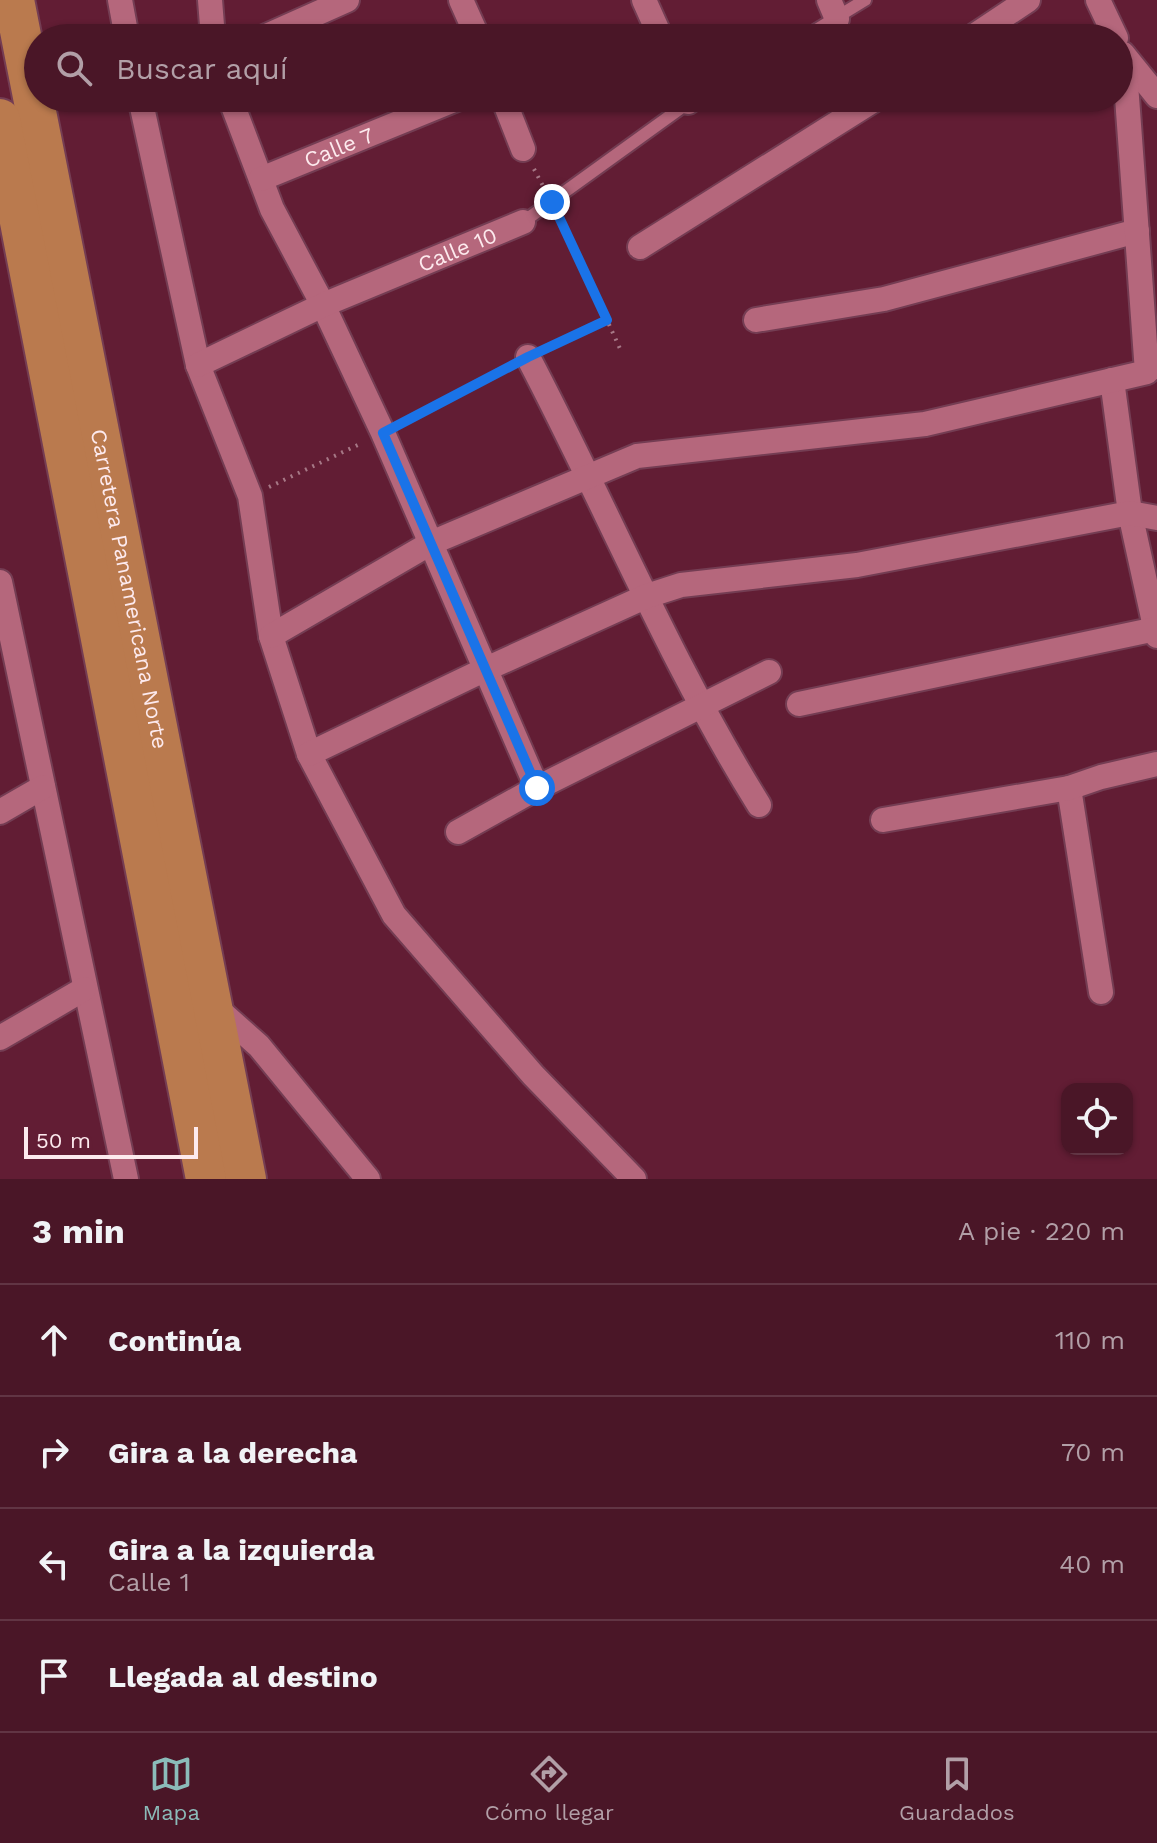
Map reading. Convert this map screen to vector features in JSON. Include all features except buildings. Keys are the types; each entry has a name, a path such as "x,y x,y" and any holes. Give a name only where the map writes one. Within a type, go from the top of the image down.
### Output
{"highway":[{"name":"Carretera Panamericana Norte","path":"14,0 24,51"},
{"name":"Carretera Panamericana Norte","path":"36,112 246,1179"},
{"name":"Carretera Panamericana Norte","path":"0,119 206,1179"}],"street":[{"path":"120,0 124,24"},
{"path":"210,0 212,24"},
{"path":"293,24 347,0"},
{"path":"461,0 472,24"},
{"path":"644,0 655,24"},
{"path":"992,24 1028,0"},
{"path":"1098,0 1109,24"},
{"path":"1133,63 1156,92"},
{"path":"143,112 198,365 250,496 271,636 309,754 394,915 533,1075 634,1179"},
{"path":"235,112 272,209 323,305 383,433 537,788"},
{"name":"Calle 7","path":"261,179 425,112"},
{"path":"508,112 523,149"},
{"path":"640,247 855,112"},
{"path":"271,636 431,543 637,456 925,424 1147,372 1126,112"},
{"name":"Calle 10","path":"198,365 323,305 523,222"},
{"path":"756,320 884,299 1137,231"},
{"path":"528,357 700,706 759,805"},
{"path":"799,704 1156,632 1130,513 1112,380"},
{"path":"309,754 486,669 647,596 681,585 857,565 1130,513 1157,518"},
{"path":"0,583 126,1179"},
{"path":"458,832 537,788 769,672"},
{"path":"883,820 1069,788 1157,764"},
{"path":"0,812 43,787"},
{"path":"1069,788 1101,992"},
{"path":"0,1038 84,989"},
{"path":"211,1004 259,1046 368,1179"}],"lane":[{"path":"817,24 833,9 865,0"},
{"name":"Calle 10","path":"523,222 673,112"}],"path":[{"path":"523,149 552,202 622,353"},
{"path":"250,496 607,320"}],"route":[{"path":"537,788 383,433 528,357 607,320 552,202"}]}
